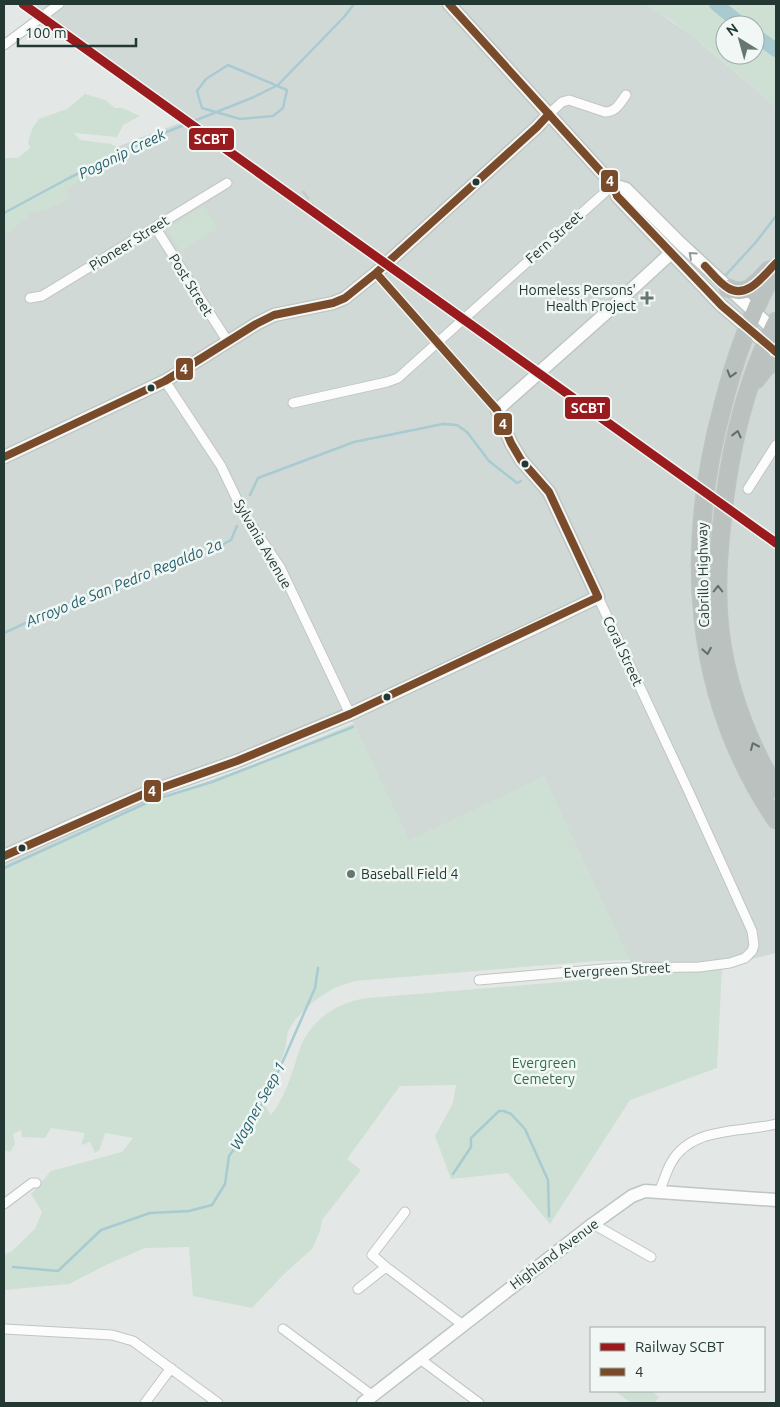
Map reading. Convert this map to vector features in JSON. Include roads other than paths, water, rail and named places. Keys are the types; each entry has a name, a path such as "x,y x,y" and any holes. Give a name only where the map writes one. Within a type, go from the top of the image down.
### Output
{"highway":[{"path":"728,288 738,292 747,290 776,263"},
{"name":"Cabrillo Highway","path":"776,268 747,328 723,404 708,470 701,539 702,615 710,666 726,723 736,747 750,778 776,820"},
{"name":"Cabrillo Highway","path":"774,336 748,393 737,434 727,484 719,550 718,601 725,659 736,701 754,748 776,789"},
{"path":"748,393 764,369 770,364 776,363"}],"street":[{"path":"4,45 59,4"},
{"path":"449,4 613,185 617,196 722,306 747,328 774,336"},
{"path":"4,457 165,381 256,324 274,315 332,303 346,298 537,127 562,102 569,100 609,112 615,109 626,95"},
{"name":"Pioneer Street","path":"30,298 42,296 227,182"},
{"path":"613,185 626,189 680,244 754,311 774,336"},
{"name":"Fern Street","path":"293,402 384,383 398,378 613,185"},
{"name":"Post Street","path":"155,228 228,342"},
{"path":"376,273 497,410 671,253"},
{"name":"Sylvania Avenue","path":"165,381 221,466 244,514 280,567 350,714"},
{"name":"Coral Street","path":"497,410 511,443 522,460 549,492 686,784 752,931 754,945 752,951"},
{"path":"748,489 776,445"},
{"path":"569,611 581,600 584,593 584,567"},
{"path":"4,856 144,794 237,760 350,714 598,597"},
{"name":"Evergreen Street","path":"479,980 615,968 699,967 730,963 745,958 752,951"},
{"path":"659,1192 670,1164 678,1152 688,1143 717,1133 776,1124"},
{"path":"4,1204 32,1183 36,1183"},
{"name":"Highland Avenue","path":"368,1399 463,1324 632,1196 645,1191 776,1200"},
{"path":"405,1212 372,1255 463,1324"},
{"path":"594,1224 651,1257"},
{"path":"358,1289 386,1267"},
{"path":"4,1329 112,1334 133,1341 218,1403"},
{"path":"283,1329 368,1399"},
{"path":"420,1359 480,1403"},
{"path":"145,1403 171,1368"}],"waterway":[{"name":"Pogonip Creek","path":"4,213 69,178 154,137 254,97 278,85 344,17 354,4"},
{"path":"716,4 730,15"},
{"path":"765,42 776,50"},
{"path":"228,65 287,90 283,108 273,116 240,119 202,108 197,91 206,79 228,65"},
{"path":"724,277 756,242 776,216"},
{"name":"Arroyo de San Pedro Regaldo 2a","path":"250,495 258,478 354,442 443,424 457,425 467,432 489,461 517,483 521,481"},
{"name":"Arroyo de San Pedro Regaldo 2a","path":"4,633 80,598 208,553 231,540 237,526"},
{"path":"4,868 153,800 212,782 353,727"},
{"name":"Wagner Seep 1","path":"13,1267 58,1271 101,1230 150,1213 189,1211 212,1205 225,1184 229,1156 269,1092 287,1052 315,988 318,968"},
{"path":"453,1174 471,1147 471,1138 499,1111 511,1114 525,1129 548,1180 549,1216"}],"railway":[{"path":"303,191 320,212 340,231"},
{"path":"588,399 609,422 634,442"}],"rail line":[{"name":"SCBT","path":"23,4 776,543"}],"place":[{"name":"Homeless Persons' Health Project","path":"647,298"},
{"name":"Baseball Field 4","path":"351,874"}],"park label":[{"name":"Evergreen Cemetery","path":"544,1072"}]}
